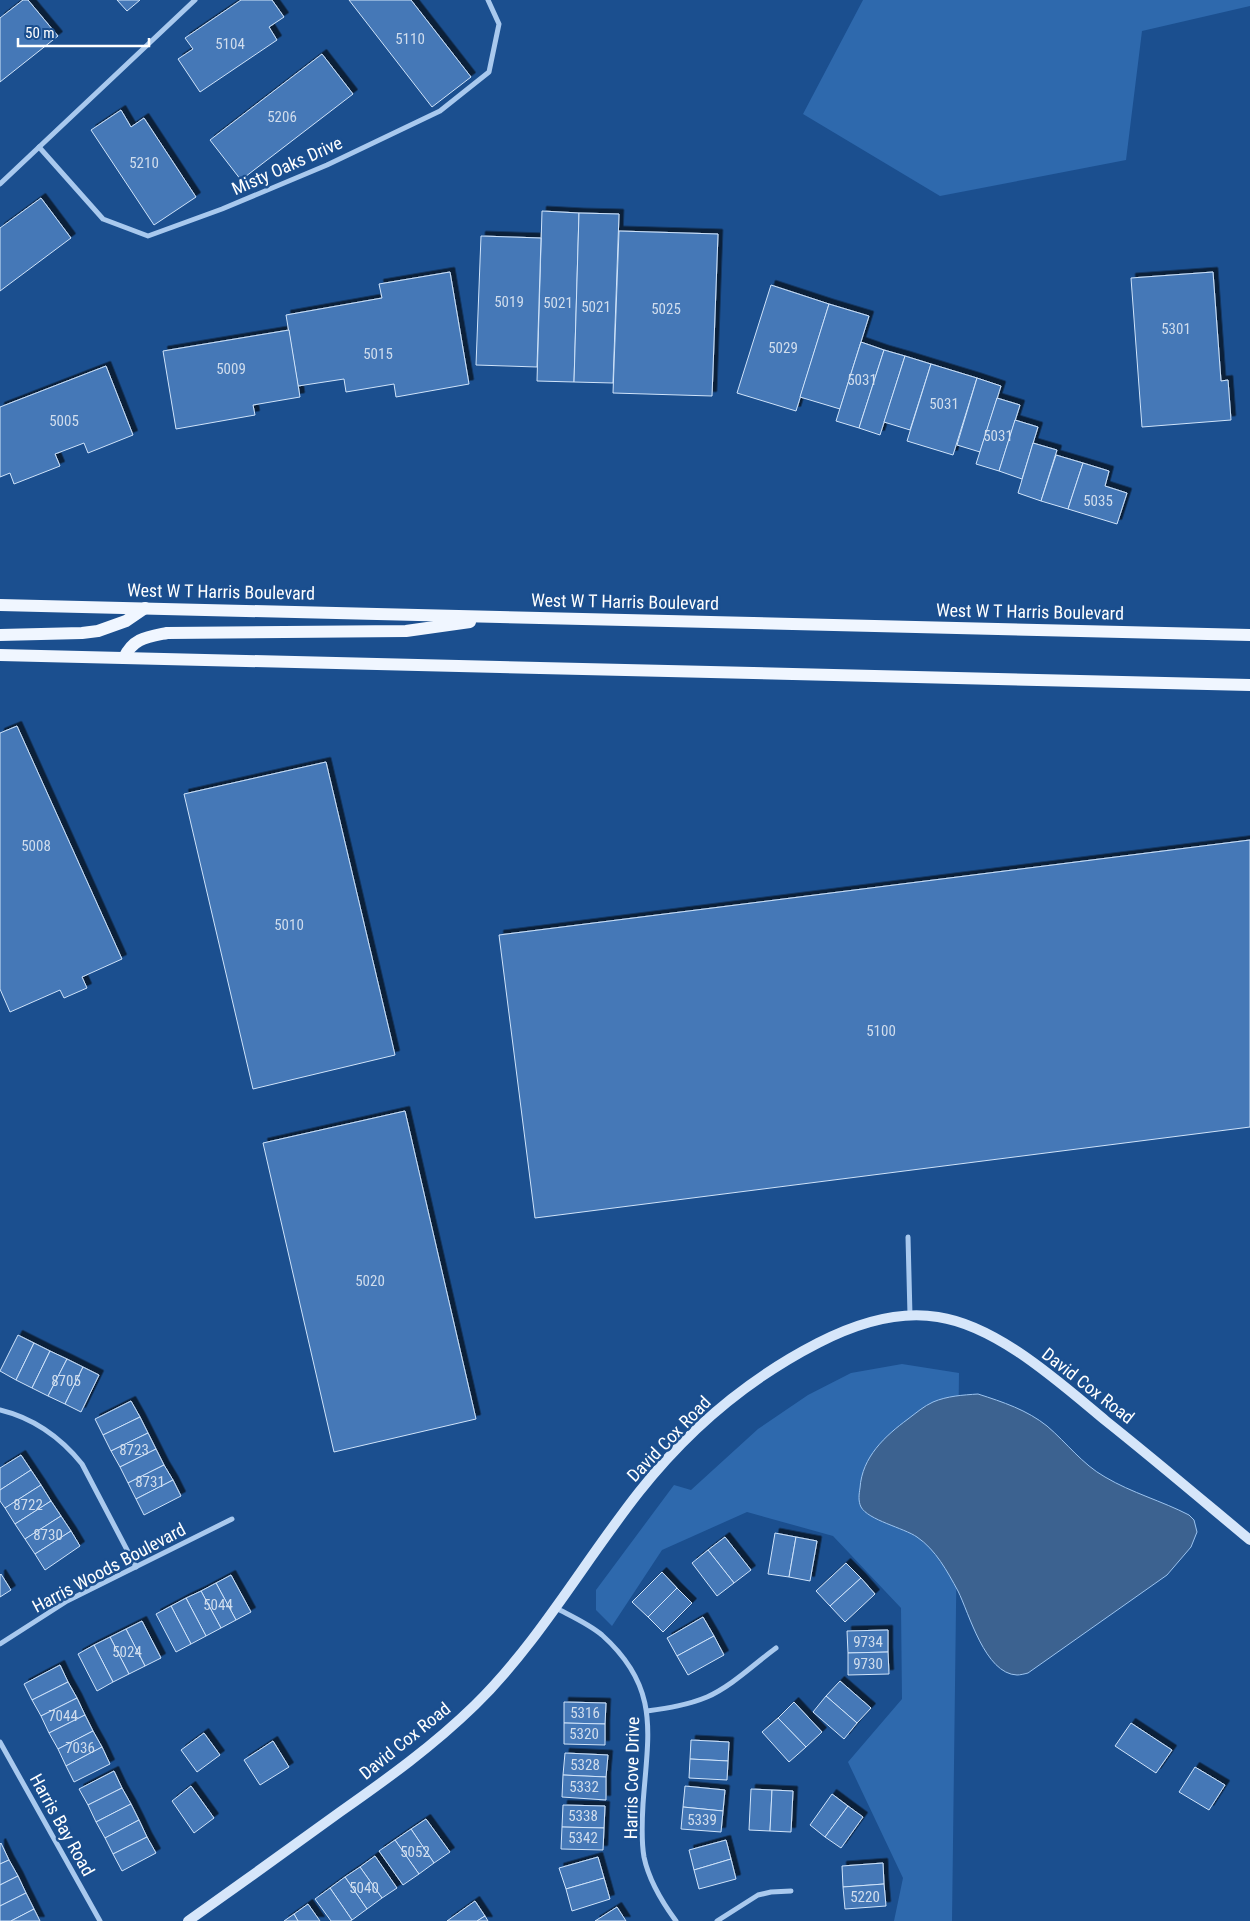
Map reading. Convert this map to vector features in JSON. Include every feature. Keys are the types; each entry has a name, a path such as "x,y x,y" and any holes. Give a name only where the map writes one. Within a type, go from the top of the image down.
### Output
{"main road":[{"name":"West W T Harris Boulevard","path":"0,605 1250,635"},
{"path":"0,635 98,631 126,621 145,608"},
{"path":"124,658 134,643 167,633 406,631 507,617"},
{"path":"0,655 1250,685"},
{"name":"David Cox Road","path":"188,1921 440,1738 513,1665 639,1492 707,1418 774,1369 823,1341 866,1323 890,1317 910,1315 938,1317 980,1330 1043,1370 1177,1478 1250,1540"}],"street":[{"path":"0,184 195,0"},
{"name":"Misty Oaks Drive","path":"39,147 103,219 148,236 222,209 327,165 440,111 489,72 499,24 488,0"},
{"path":"908,1237 910,1315"},
{"path":"0,1410 38,1424 70,1449 82,1464 136,1567"},
{"name":"Harris Woods Boulevard","path":"0,1644 67,1601 232,1519"},
{"name":"Harris Cove Drive","path":"556,1608 601,1634 626,1660 641,1688 647,1711 648,1725 642,1822 644,1857 653,1885 676,1921"},
{"path":"647,1711 678,1706 708,1697 722,1689 776,1648"},
{"name":"Harris Bay Road","path":"0,1742 100,1921"},
{"path":"717,1921 758,1895 770,1892 791,1891"}],"shaded area":[{"path":"863,0 1250,0 1250,6 1142,31 1126,160 940,196 803,114"},
{"path":"902,1364 959,1373 952,1921 894,1921 903,1878 848,1762 902,1699 901,1608 833,1536 747,1512 662,1550 612,1626 596,1610 596,1590 674,1485 691,1490 758,1429 808,1395 851,1373"},
{"path":"978,1394 1014,1407 1039,1420 1097,1472 1115,1483 1189,1515 1194,1520 1197,1532 1191,1547 1167,1575 1028,1673 1021,1675 1006,1672 996,1665 987,1654 950,1576 930,1548 917,1537 871,1516 865,1512 859,1502 865,1467 883,1440 933,1402 949,1397"}],"building":[{"path":"23,0 28,0 58,36 0,82 0,18"},
{"path":"117,0 140,0 127,11"},
{"path":"241,0 272,0 284,17 269,27 277,40 200,92 178,59 193,49 185,38"},
{"path":"349,0 411,0 471,77 432,107"},
{"path":"322,54 353,94 241,180 210,140"},
{"path":"121,110 131,127 144,118 196,197 154,225 91,130"},
{"path":"41,198 71,238 0,291 0,228"},
{"path":"542,211 579,213 574,382 537,381"},
{"path":"579,213 619,214 613,383 574,382"},
{"path":"619,231 718,234 712,396 613,393"},
{"path":"481,236 541,238 537,367 476,365"},
{"path":"450,272 469,384 396,397 394,384 346,392 344,379 298,386 286,315 382,298 379,284"},
{"path":"1213,272 1221,381 1228,380 1231,420 1142,427 1131,278"},
{"path":"771,285 829,304 796,411 737,393"},
{"path":"829,304 869,316 840,409 800,397"},
{"path":"289,330 300,397 253,405 255,415 176,429 163,351"},
{"path":"861,342 884,350 859,428 836,421"},
{"path":"884,350 905,356 880,435 859,428"},
{"path":"905,356 931,364 910,430 884,422"},
{"path":"931,364 977,378 953,455 907,441"},
{"path":"106,366 133,435 88,453 84,443 55,454 60,466 14,484 10,473 0,477 0,407"},
{"path":"977,378 1001,386 980,452 957,445"},
{"path":"997,398 1020,405 999,471 976,464"},
{"path":"1015,420 1038,427 1022,479 999,471"},
{"path":"1033,443 1057,450 1041,501 1018,493"},
{"path":"1056,455 1083,463 1068,509 1041,501"},
{"path":"1083,463 1109,471 1105,486 1127,493 1117,524 1068,509"},
{"path":"17,726 122,959 82,977 87,988 64,998 60,990 10,1012 0,989 0,733"},
{"path":"326,762 395,1055 253,1089 184,794"},
{"path":"1250,840 1250,1127 535,1218 499,935"},
{"path":"405,1111 476,1419 334,1452 263,1143"},
{"path":"18,1335 34,1343 16,1380 0,1371"},
{"path":"34,1343 50,1351 32,1388 16,1380"},
{"path":"50,1351 67,1359 48,1396 32,1388"},
{"path":"67,1359 83,1367 65,1404 48,1396"},
{"path":"83,1367 99,1375 81,1412 65,1404"},
{"path":"131,1401 140,1417 103,1435 95,1419"},
{"path":"140,1417 148,1433 111,1451 103,1435"},
{"path":"148,1433 156,1449 120,1467 111,1451"},
{"path":"156,1449 164,1465 128,1483 120,1467"},
{"path":"21,1455 31,1470 0,1490 0,1468"},
{"path":"164,1465 173,1480 136,1499 128,1483"},
{"path":"31,1470 41,1485 5,1508 0,1501 0,1490"},
{"path":"173,1480 181,1496 144,1515 136,1499"},
{"path":"41,1485 51,1501 15,1524 5,1508"},
{"path":"51,1501 61,1516 25,1539 15,1524"},
{"path":"61,1516 71,1531 35,1554 25,1539"},
{"path":"71,1531 80,1546 45,1570 35,1554"},
{"path":"775,1533 796,1537 789,1577 768,1574"},
{"path":"725,1537 751,1570 734,1583 708,1550"},
{"path":"796,1537 817,1541 810,1581 789,1577"},
{"path":"708,1550 734,1583 717,1596 692,1563"},
{"path":"846,1563 861,1578 830,1606 816,1591"},
{"path":"662,1572 677,1588 648,1617 632,1602"},
{"path":"0,1575 11,1590 0,1597"},
{"path":"231,1575 251,1612 236,1620 216,1583"},
{"path":"861,1578 875,1594 845,1622 830,1606"},
{"path":"216,1583 236,1620 221,1628 201,1591"},
{"path":"677,1588 692,1603 663,1632 648,1617"},
{"path":"201,1591 221,1628 206,1636 186,1598"},
{"path":"186,1598 206,1636 191,1644 171,1606"},
{"path":"171,1606 191,1644 176,1652 156,1614"},
{"path":"703,1617 714,1636 677,1656 667,1638"},
{"path":"142,1621 161,1658 145,1666 126,1629"},
{"path":"126,1629 145,1666 129,1674 110,1637"},
{"path":"888,1630 888,1652 848,1653 847,1631"},
{"path":"714,1636 724,1655 688,1675 677,1656"},
{"path":"110,1637 129,1674 113,1682 94,1645"},
{"path":"94,1645 113,1682 97,1691 78,1654"},
{"path":"888,1652 889,1674 848,1675 848,1653"},
{"path":"60,1665 68,1682 32,1700 24,1684"},
{"path":"840,1681 871,1708 857,1723 826,1696"},
{"path":"68,1682 77,1698 41,1716 32,1700"},
{"path":"826,1696 857,1723 844,1739 813,1712"},
{"path":"77,1698 85,1715 49,1733 41,1716"},
{"path":"564,1702 606,1703 605,1724 564,1723"},
{"path":"794,1702 822,1732 806,1747 778,1718"},
{"path":"85,1715 93,1731 58,1749 49,1733"},
{"path":"778,1718 806,1747 789,1762 762,1732"},
{"path":"564,1723 605,1724 605,1745 564,1744"},
{"path":"1131,1723 1172,1750 1156,1773 1115,1746"},
{"path":"93,1731 102,1747 66,1766 58,1749"},
{"path":"204,1733 220,1755 197,1772 181,1750"},
{"path":"691,1740 729,1742 728,1761 690,1759"},
{"path":"273,1741 289,1767 260,1785 244,1760"},
{"path":"102,1747 110,1764 74,1782 66,1766"},
{"path":"565,1753 608,1755 606,1777 563,1775"},
{"path":"690,1759 728,1761 727,1780 689,1778"},
{"path":"1195,1767 1225,1785 1209,1810 1179,1792"},
{"path":"114,1771 122,1788 88,1805 79,1789"},
{"path":"563,1775 606,1777 606,1800 562,1797"},
{"path":"191,1786 214,1818 194,1833 172,1801"},
{"path":"685,1786 725,1790 723,1811 683,1807"},
{"path":"122,1788 131,1804 96,1822 88,1805"},
{"path":"751,1789 772,1790 770,1831 749,1830"},
{"path":"772,1790 793,1791 791,1832 770,1831"},
{"path":"832,1794 848,1806 825,1837 810,1825"},
{"path":"131,1804 139,1820 105,1838 96,1822"},
{"path":"563,1805 605,1806 604,1828 562,1827"},
{"path":"848,1806 863,1817 841,1848 825,1837"},
{"path":"683,1807 723,1811 721,1832 681,1829"},
{"path":"426,1819 450,1852 434,1863 411,1829"},
{"path":"139,1820 147,1837 113,1854 105,1838"},
{"path":"562,1827 604,1828 603,1850 561,1849"},
{"path":"411,1829 434,1863 419,1874 395,1840"},
{"path":"147,1837 156,1853 122,1871 113,1854"},
{"path":"395,1840 419,1874 403,1885 379,1851"},
{"path":"726,1840 731,1859 694,1870 689,1850"},
{"path":"0,1844 9,1860 0,1864"},
{"path":"375,1856 397,1888 382,1898 360,1867"},
{"path":"598,1857 604,1878 566,1889 559,1868"},
{"path":"731,1859 736,1879 699,1889 694,1870"},
{"path":"9,1860 18,1876 0,1885 0,1864"},
{"path":"883,1863 884,1884 843,1887 842,1866"},
{"path":"360,1867 382,1898 367,1909 345,1877"},
{"path":"18,1876 26,1893 0,1906 0,1885"},
{"path":"345,1877 367,1909 352,1920 330,1888"},
{"path":"604,1878 610,1899 572,1911 566,1889"},
{"path":"884,1884 886,1906 845,1909 843,1887"},
{"path":"330,1888 352,1920 331,1921 315,1899"},
{"path":"26,1893 34,1909 11,1921 0,1921 0,1906"},
{"path":"475,1901 485,1916 477,1921 447,1921"},
{"path":"308,1904 320,1921 298,1921 294,1914"},
{"path":"617,1907 626,1921 595,1921"},
{"path":"34,1909 40,1921 11,1921"},
{"path":"294,1914 298,1921 284,1921"},
{"path":"485,1916 488,1921 477,1921"}]}
